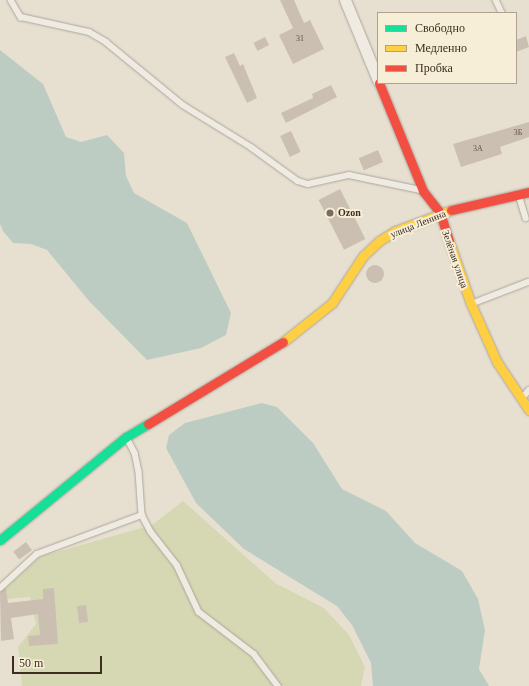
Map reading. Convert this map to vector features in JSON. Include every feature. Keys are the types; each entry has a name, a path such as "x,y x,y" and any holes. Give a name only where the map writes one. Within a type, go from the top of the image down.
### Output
{"street":[{"name":"Зелёная улица","path":"345,0 377,77"},
{"name":"Зелёная улица","path":"380,84 423,191 440,213 471,304 498,362 529,410"},
{"name":"улица Ленина","path":"0,540 126,437 294,334 319,315 332,303 363,256 379,241 395,231 440,213 529,192"}],"lane":[{"path":"11,0 21,17 90,32 106,42 182,105 251,147 298,181 308,184 349,176 423,191"},
{"path":"496,0 502,12"},
{"path":"519,195 526,218"},
{"path":"471,304 528,282"},
{"path":"522,399 529,390"},
{"path":"126,437 135,452 142,490 142,515 151,532 177,565 200,612 254,654 278,686"},
{"path":"0,588 37,554 142,515"}],"green space":[{"path":"183,501 275,583 324,608 349,635 365,667 361,686 22,686 18,647 36,624 30,597 8,599 5,589 39,557 152,525"}],"shaded area":[{"path":"0,50 43,84 66,137 81,142 107,135 124,153 126,176 134,193 187,223 231,313 226,335 201,348 147,360 89,301 47,250 31,244 13,243 3,231 0,224"},
{"path":"262,403 277,407 313,443 342,489 386,511 415,543 462,571 478,599 485,630 479,669 489,686 373,686 371,663 352,625 337,606 244,549 196,503 166,448 169,435 185,423"}],"building":[{"path":"280,0 294,0 304,23 310,20 324,49 293,64 279,35 293,28"},
{"path":"526,36 529,47 517,52 517,40"},
{"path":"265,37 269,45 258,51 253,43"},
{"path":"234,53 240,66 243,64 257,98 247,103 225,57"},
{"path":"331,85 337,97 286,123 281,113 313,98 312,94"},
{"path":"529,122 529,137 500,147 502,154 461,167 453,144"},
{"path":"291,131 301,152 290,157 280,136"},
{"path":"378,150 383,162 364,170 359,158"},
{"path":"340,189 365,239 344,250 319,200"},
{"path":"375,265 381,268 384,274 381,280 375,283 369,280 366,274 369,268"},
{"path":"26,542 32,550 19,560 13,552"},
{"path":"6,588 8,603 43,599 43,589 54,588 58,644 29,646 28,636 40,635 38,614 11,618 14,639 1,641 0,592"},
{"path":"86,605 88,622 79,623 77,606"}],"traffic: fast":[{"path":"0,540 126,437 148,424"}],"traffic: slow":[{"path":"283,342 332,303 363,256 379,241 395,231 451,210"},
{"path":"449,241 471,304 497,362 529,410"}],"traffic: jam":[{"path":"379,84 423,191 440,213 449,241"},
{"path":"451,210 529,192"},
{"path":"148,424 283,342"}],"place":[{"name":"Ozon","path":"330,213"}]}
